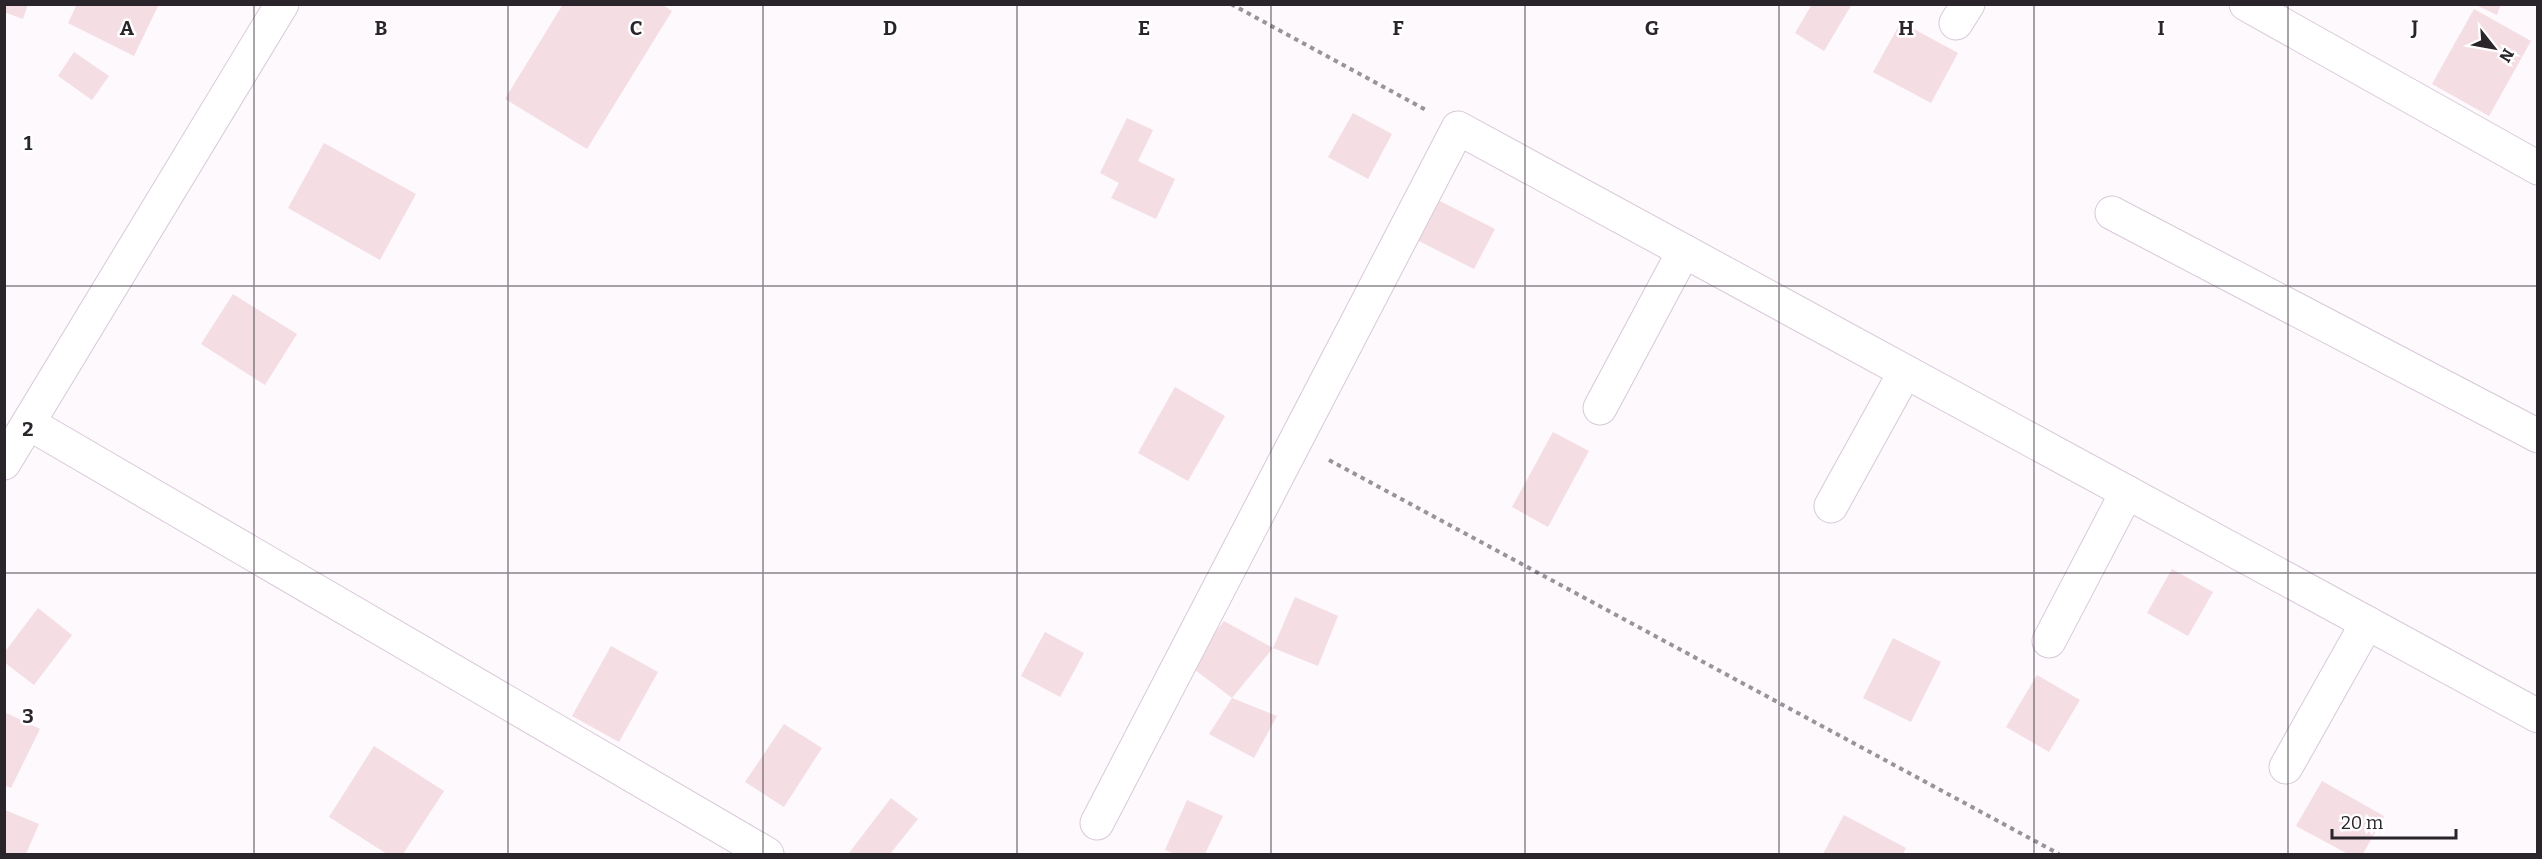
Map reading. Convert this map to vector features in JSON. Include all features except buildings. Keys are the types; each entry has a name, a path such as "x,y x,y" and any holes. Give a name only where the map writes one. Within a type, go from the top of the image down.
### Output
{"street":[{"path":"4,463 30,424 282,4"},
{"path":"2246,4 2538,168"},
{"path":"1097,823 1458,128 2538,716"},
{"path":"2112,213 2538,436"},
{"path":"1600,408 1684,251"},
{"path":"1831,506 1905,372"},
{"path":"30,424 766,855"},
{"path":"2049,641 2127,492"},
{"path":"2286,767 2367,623"}],"path":[{"path":"1231,4 1458,128"},
{"path":"1295,442 2059,855"}]}
